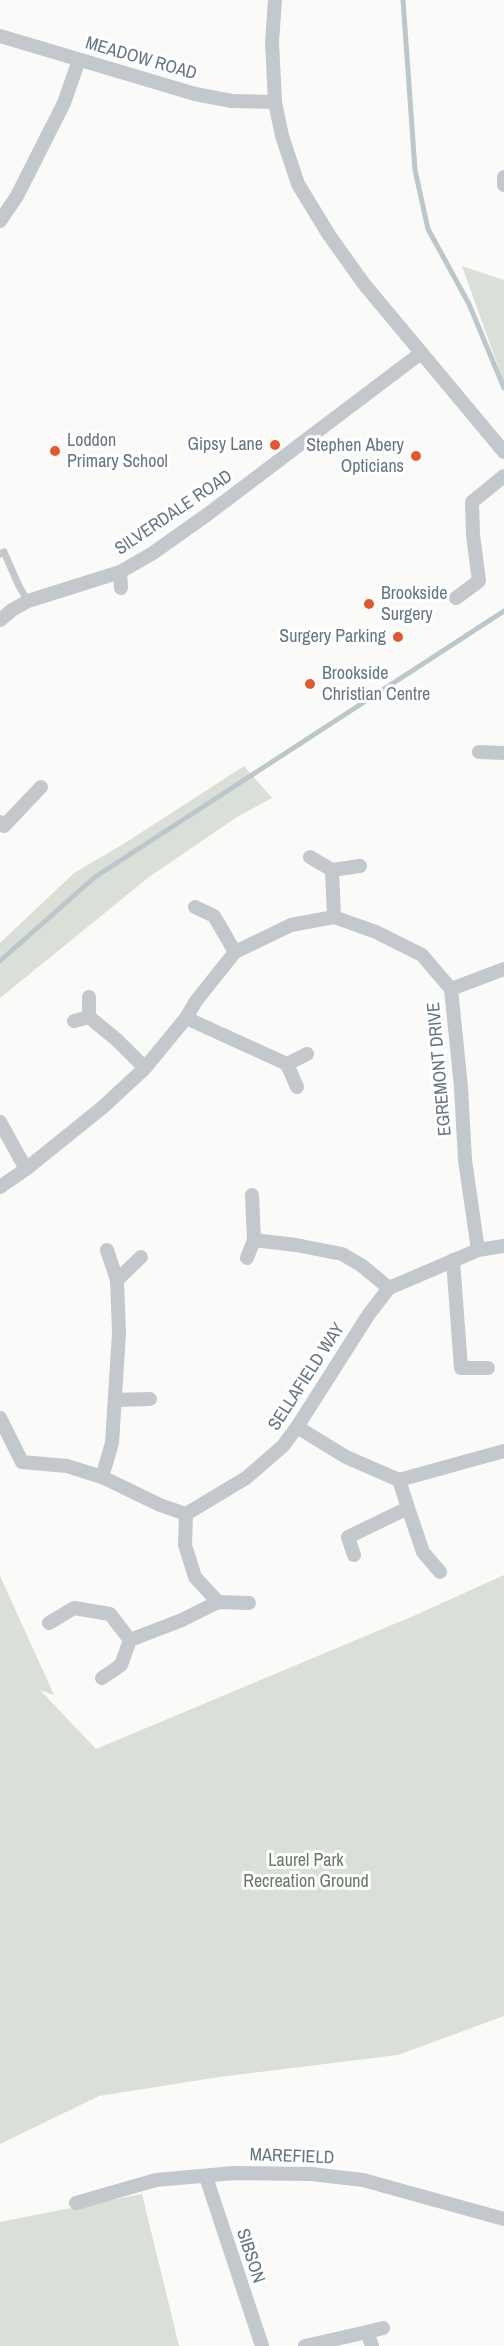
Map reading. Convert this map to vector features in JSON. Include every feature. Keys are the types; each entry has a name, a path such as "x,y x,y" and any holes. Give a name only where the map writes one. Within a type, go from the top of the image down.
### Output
{"street":[{"path":"275,0 272,42 275,102 282,136 298,184 329,235 364,284 504,452"},
{"name":"MEADOW ROAD","path":"0,36 195,94 232,101 275,102"},
{"path":"0,221 17,196 64,102 79,60"},
{"path":"504,177 504,185"},
{"name":"SILVERDALE ROAD","path":"0,620 28,601 120,572 153,553 421,353"},
{"path":"456,598 479,581 473,535 472,502 504,476"},
{"name":"SILVERDALE ROAD","path":"120,572 121,588"},
{"path":"479,752 504,753"},
{"path":"0,822 4,826 41,787"},
{"path":"310,857 332,870 360,866"},
{"path":"0,1187 103,1107 145,1068 235,952 291,926 334,917 332,870"},
{"path":"195,907 214,916 235,952"},
{"name":"EGREMONT DRIVE","path":"334,917 376,932 422,955 451,989 461,1087 465,1160 478,1250"},
{"path":"451,989 504,969"},
{"path":"88,1017 89,997"},
{"path":"88,1017 117,1040 145,1068"},
{"path":"74,1021 88,1017"},
{"path":"186,1018 287,1064 297,1088"},
{"path":"287,1064 307,1054"},
{"path":"0,1122 26,1169"},
{"path":"247,1258 254,1240 252,1195"},
{"path":"254,1240 342,1254 361,1265 389,1288"},
{"name":"SELLAFIELD WAY","path":"186,1514 246,1478 283,1446 369,1314 389,1288 478,1250 504,1246"},
{"path":"102,1477 112,1443 118,1333 117,1280 107,1250"},
{"path":"117,1280 141,1257"},
{"path":"453,1260 461,1368 488,1368"},
{"path":"115,1400 150,1399"},
{"path":"0,1418 22,1462 67,1466 102,1477 160,1505 186,1514 185,1545 195,1577 218,1602"},
{"path":"297,1427 346,1457 399,1480 504,1451"},
{"path":"399,1480 423,1552 440,1572"},
{"path":"354,1555 348,1537 408,1508"},
{"path":"102,1678 121,1665 130,1640 182,1620 218,1602 249,1603"},
{"path":"50,1623 74,1608 110,1614 130,1640"},
{"name":"MAREFIELD","path":"76,2203 156,2180 234,2173 310,2174 363,2180 504,2219"},
{"name":"SIBSON","path":"207,2177 262,2346"},
{"path":"305,2346 383,2328"},
{"path":"367,2331 372,2346"}],"lane":[{"path":"0,554 4,552 28,601"}],"green space":[{"path":"462,266 504,280 504,383"},
{"path":"244,766 272,798 237,817 149,877 0,998 0,943 74,873"},
{"name":"Laurel Park Recreation Ground","path":"504,1575 504,2016 398,2055 219,2077 99,2096 0,2144 0,1576 54,1695 40,1690 96,1749 418,1614"},
{"path":"142,2194 179,2346 0,2346 0,2222"}],"waterway":[{"path":"403,0 415,170 428,229 469,304 504,388"},
{"path":"0,961 95,877 504,611"}],"place":[{"name":"Gipsy Lane","path":"275,445"},
{"name":"Loddon Primary School","path":"55,451"},
{"name":"Stephen Abery Opticians","path":"416,456"},
{"name":"Brookside Surgery","path":"369,604"},
{"name":"Surgery Parking","path":"398,637"},
{"name":"Brookside Christian Centre","path":"310,684"}]}
